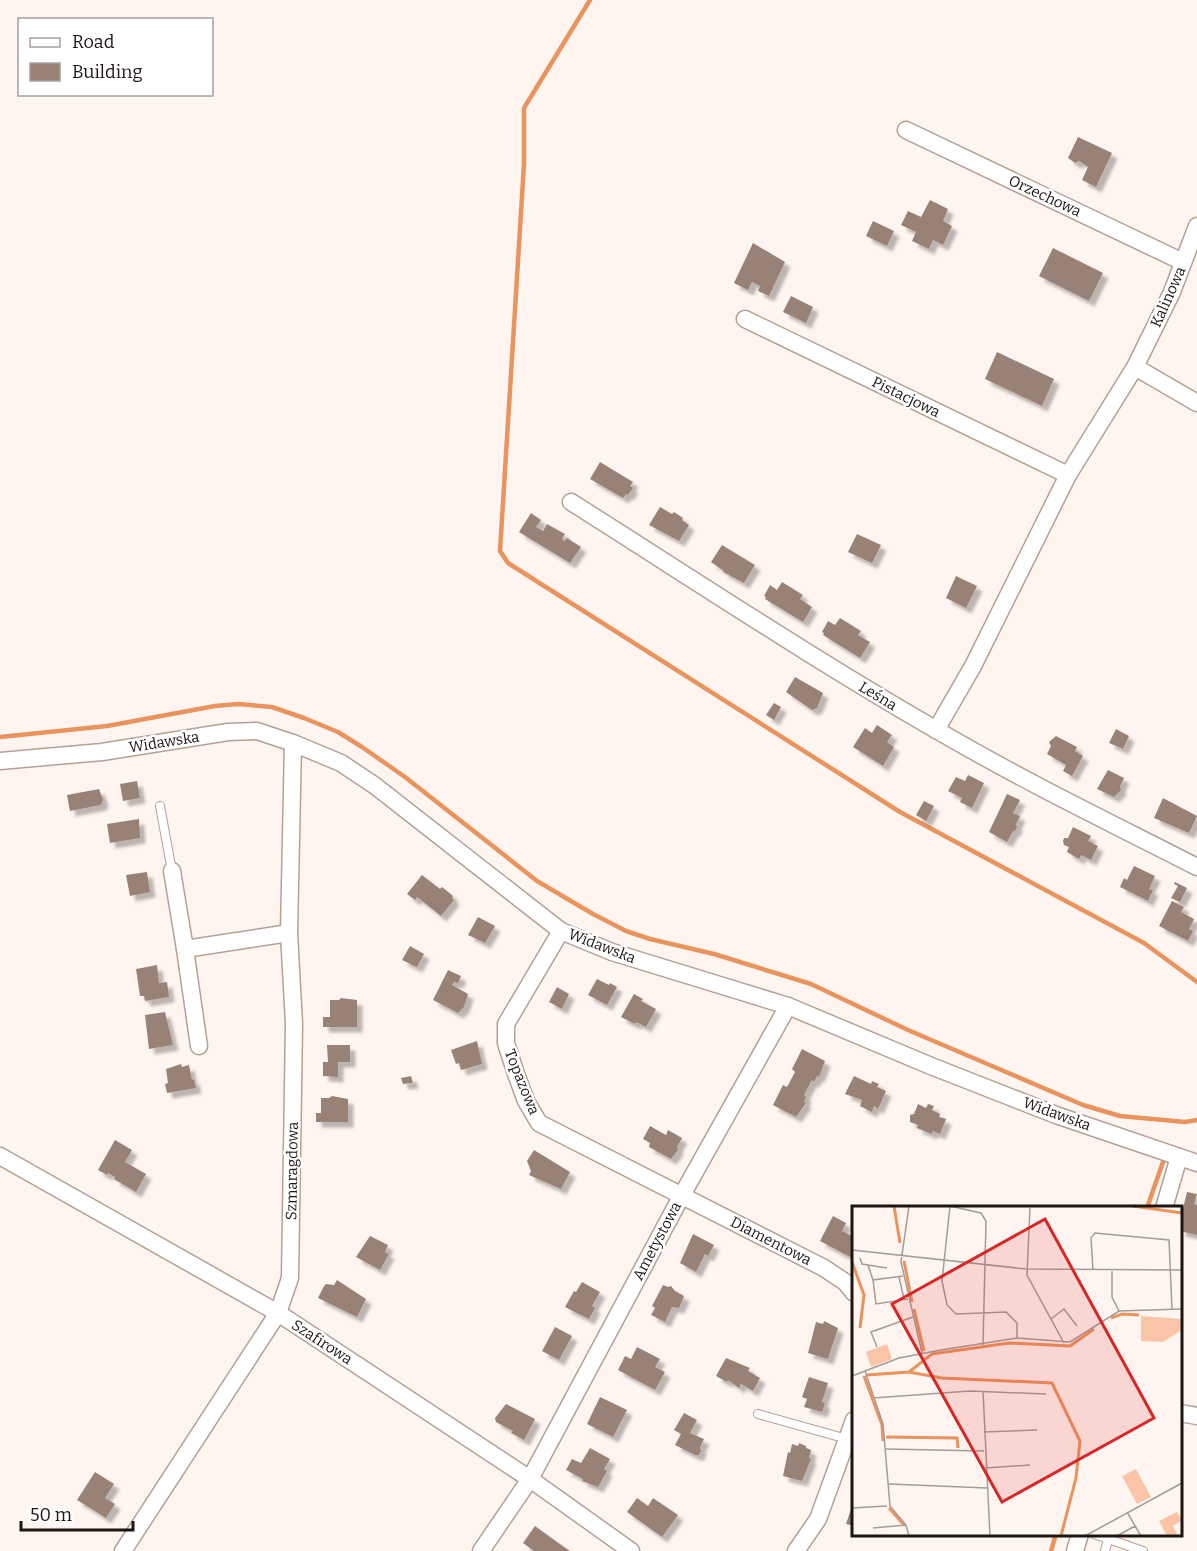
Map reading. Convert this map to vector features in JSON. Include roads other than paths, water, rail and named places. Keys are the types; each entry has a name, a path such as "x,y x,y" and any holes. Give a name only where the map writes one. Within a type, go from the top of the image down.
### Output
{"street":[{"name":"Orzechowa","path":"906,130 1183,262"},
{"name":"Kalinowa","path":"936,730 973,666 1068,475 1135,367 1172,292 1197,225"},
{"name":"Pistacjowa","path":"745,319 1068,475"},
{"path":"1135,367 1197,403"},
{"name":"Leśna","path":"572,502 870,692 1016,774 1197,867"},
{"name":"Widawska","path":"0,761 102,752 228,732 256,731 293,743 341,763 374,785 561,931 612,952 788,1006 1056,1115 1197,1163"},
{"name":"Szmaragdowa","path":"123,1551 278,1313 290,1278 294,1024 289,933 293,743"},
{"path":"172,871 199,1046"},
{"name":"Topazowa","path":"561,931 506,1024 506,1043 526,1101 539,1123 682,1195"},
{"path":"185,949 289,933"},
{"name":"Ametystowa","path":"481,1551 530,1479 682,1195 788,1006"},
{"name":"Szafirowa","path":"0,1156 278,1313 530,1479 631,1551"},
{"path":"1165,1206 1179,1157"},
{"name":"Diamentowa","path":"682,1195 824,1268 852,1291"},
{"path":"1182,1413 1197,1416"},
{"path":"796,1551 818,1519 852,1425"},
{"path":"1075,1551 1079,1536"}],"lane":[{"path":"160,806 172,871"},
{"path":"758,1414 847,1439"},
{"path":"1100,1536 1143,1551"},
{"path":"1105,1551 1108,1539"}],"waterway":[{"path":"590,0 524,108 524,164 500,551 508,563 900,812 1144,943 1197,982"},
{"path":"0,737 107,726 215,706 238,704 272,707 338,732 362,747 405,777 537,881 626,931 714,954 811,984 908,1030 1083,1105 1120,1116 1185,1122 1197,1120"},
{"path":"1148,1206 1164,1159"},
{"path":"1051,1551 1055,1536"}]}
